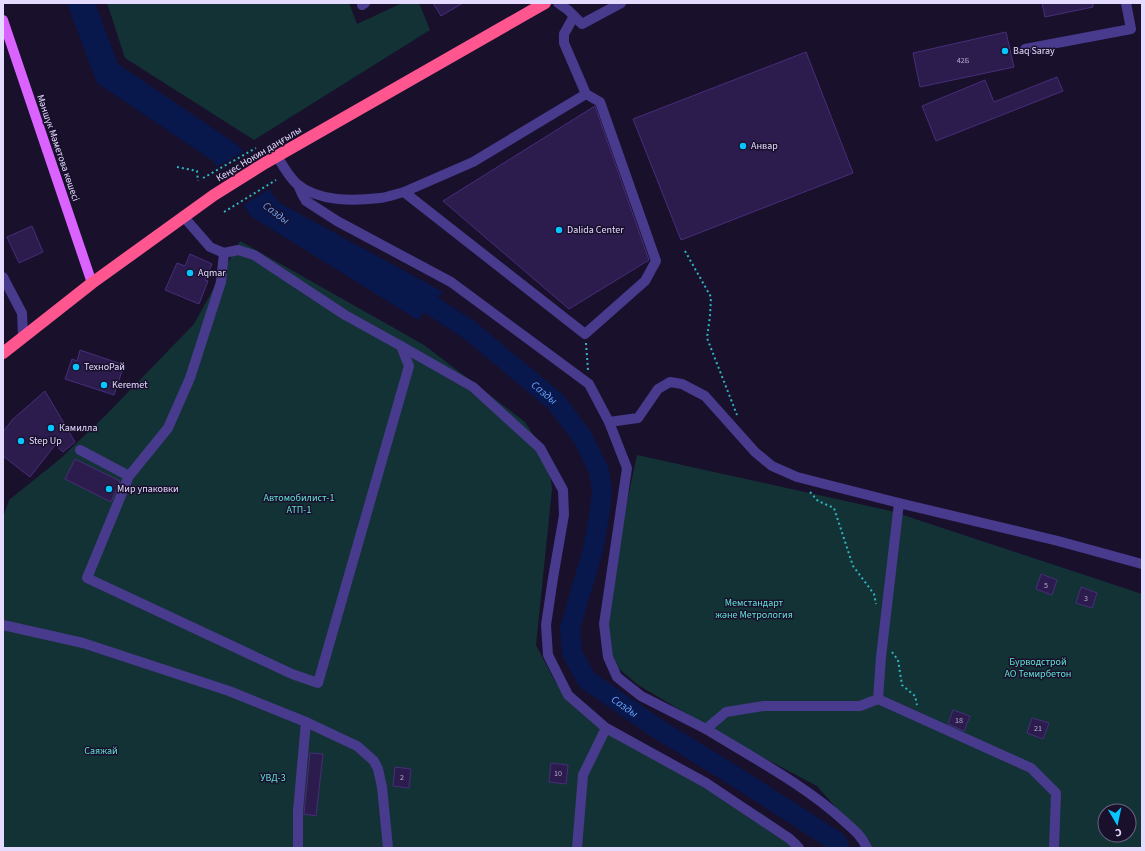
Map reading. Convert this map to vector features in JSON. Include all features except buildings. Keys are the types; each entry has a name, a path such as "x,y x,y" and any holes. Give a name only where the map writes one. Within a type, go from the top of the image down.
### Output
{"highway":[{"name":"Кеңес Нокин даңғылы","path":"3,353 92,283 183,216 265,163 544,3"}],"main road":[{"name":"Мәншүк Мәметова көшесі","path":"3,20 92,283"}],"street":[{"path":"558,3 568,10 582,24 621,3"},
{"path":"1025,49 1131,29 1126,3"},
{"path":"404,192 585,334 645,281 656,261 600,102 586,94 564,43 564,34 574,16"},
{"path":"277,156 292,179 298,185 312,193 325,197 359,199 381,198 404,192 473,162 586,94"},
{"path":"298,185 306,200 337,221 451,282 589,384 609,422 627,468 604,624 608,657 617,678 640,696 706,729 808,791 830,808 862,838 867,848"},
{"path":"183,216 210,247 224,253 238,250 254,255 345,315 473,387 540,448 563,490 564,516 546,625 548,655 568,695 606,728 706,783 790,839 799,848"},
{"path":"224,253 221,282 190,378 168,428 129,476 87,578 292,674 318,683 409,366 401,346"},
{"path":"3,277 22,313 23,336"},
{"path":"609,422 638,418 658,389 670,382 682,384 705,396 755,452 772,466 797,478 1058,541 1142,564"},
{"path":"80,450 129,476"},
{"path":"878,699 882,641 898,503"},
{"path":"3,624 83,643 229,691 306,722 357,746 374,761 378,769 382,787 388,848"},
{"path":"706,729 726,712 764,706 860,706 878,699 1031,768 1056,793 1054,848"},
{"path":"298,848 298,811 306,722"},
{"path":"577,848 584,775 606,728"}],"path":[{"path":"203,178 256,148"},
{"path":"177,167 197,171 198,181"},
{"path":"224,212 276,180"},
{"path":"685,251 711,297 707,338 740,422"},
{"path":"585,334 589,384"},
{"path":"797,478 818,500 834,508 852,566 874,594 877,609"},
{"path":"882,641 898,660 902,685 915,696 920,718"}],"green space":[{"path":"107,3 349,3 357,24 402,3 419,3 430,30 254,140 125,58"},
{"name":"Автомобилист-1 АТП-1","path":"240,241 424,345 525,422 549,459 552,489 536,645 556,683 585,715 761,813 800,841 803,848 3,848 3,518 9,500 60,459 105,416 194,324"},
{"path":"637,455 891,511 1142,594 1142,848 867,848 865,841 817,786 743,747 638,685 611,662 604,609"}],"water":[{"path":"67,3 95,3 118,64 239,146 278,202 443,292 418,320 252,217 213,161 97,83"}],"pier":[{"path":"245,151 271,188 242,206 215,168"}],"waterway":[{"name":"Сазды","path":"406,291 468,329 556,402 583,438 599,471 602,490 593,550 570,628 572,653 587,680 655,727 837,842 839,848"}],"place":[{"name":"Baq Saray","path":"1005,51"},
{"name":"Анвар","path":"743,146"},
{"name":"Dalida Center","path":"559,230"},
{"name":"Aqmar","path":"190,273"},
{"name":"ТехноРай","path":"76,367"},
{"name":"Keremet","path":"104,385"},
{"name":"Камилла","path":"51,428"},
{"name":"Step Up","path":"21,441"},
{"name":"Мир упаковки","path":"109,489"}],"park label":[{"name":"Мемстандарт және Метрология","path":"754,608"},
{"name":"Бурводстрой АО Темирбетон","path":"1038,668"},
{"name":"Саяжай","path":"101,751"},
{"name":"УВД-3","path":"273,778"}]}
